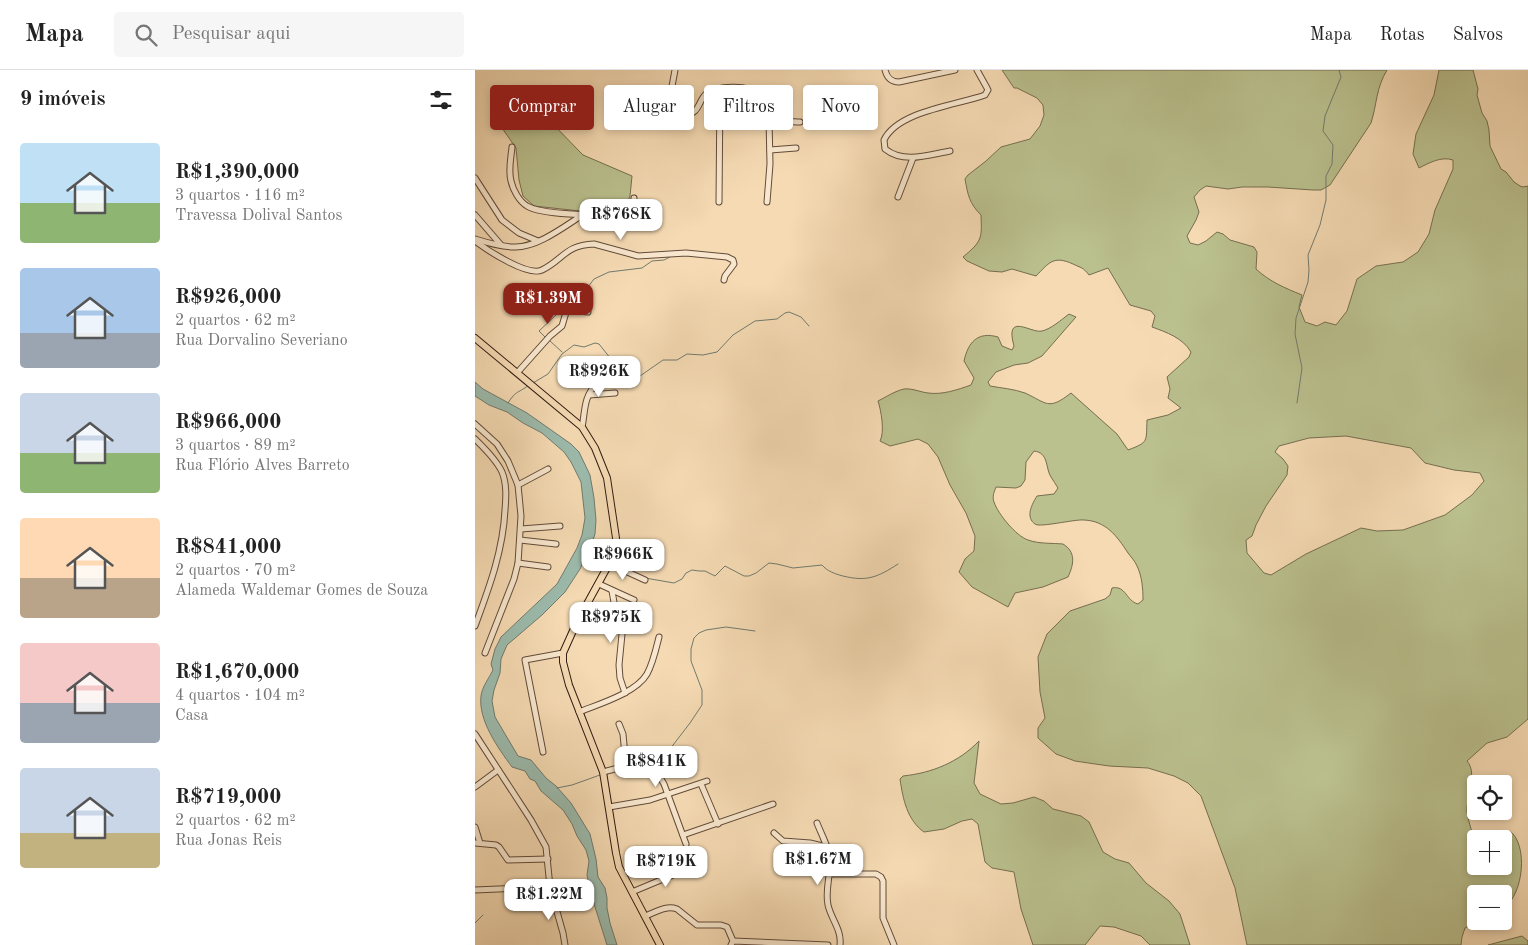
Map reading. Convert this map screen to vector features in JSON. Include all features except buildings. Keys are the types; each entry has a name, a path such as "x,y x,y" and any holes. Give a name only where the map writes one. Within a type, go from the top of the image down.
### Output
{"main road":[{"path":"475,338 582,427 595,448 607,478 617,546 610,564 576,624 563,653 565,671 603,772 619,867 660,945"}],"street":[{"path":"675,70 670,97 672,101 686,114 690,114 697,110 704,97"},
{"path":"885,70 889,79 893,82 955,70"},
{"path":"950,151 913,158 897,156 885,149 884,140 891,130 915,116 985,95 988,90 977,70"},
{"path":"793,121 800,122"},
{"path":"719,202 720,130"},
{"path":"767,202 769,130"},
{"path":"512,146 509,170 514,191 522,202 537,210 622,215 627,214 631,210 634,198"},
{"path":"770,150 796,148"},
{"path":"898,197 913,158"},
{"path":"475,178 502,220 519,233 538,241"},
{"path":"475,240 515,248 523,247 538,241 585,214"},
{"path":"475,215 502,246"},
{"path":"475,240 484,247 533,272 543,269 568,251 586,244 593,244 638,256 686,253 727,257 733,260 734,264 724,280"},
{"path":"517,373 550,336 563,326 567,310 571,308 580,312 588,312"},
{"path":"582,427 586,401 595,386 594,369"},
{"path":"589,395 615,393"},
{"path":"475,424 497,444 510,466 518,485 521,501 521,530 514,579 485,653"},
{"path":"475,439 501,470 506,500 505,528 501,548 475,626"},
{"path":"501,470 510,466"},
{"path":"518,485 548,469"},
{"path":"521,530 560,526"},
{"path":"520,540 556,544"},
{"path":"517,563 548,566"},
{"path":"610,564 645,580"},
{"path":"599,584 634,600"},
{"path":"612,591 622,634 619,665 620,678 625,692"},
{"path":"579,712 639,684 647,675 659,637"},
{"path":"543,752 525,660 563,653"},
{"path":"619,724 623,734 626,766"},
{"path":"475,734 535,826 546,848 550,890 565,945"},
{"path":"603,772 626,766 658,776 664,784 686,844"},
{"path":"475,787 498,770"},
{"path":"609,807 639,803 704,782 719,824"},
{"path":"683,835 773,804"},
{"path":"817,823 830,854 827,903 829,912 840,933 840,945"},
{"path":"475,827 477,843 496,845 508,860 548,859"},
{"path":"774,833 783,841 810,843 827,847"},
{"path":"632,892 692,866"},
{"path":"830,874 876,874 881,877 883,881 883,918 894,945"},
{"path":"475,890 550,890"},
{"path":"645,916 668,907 677,909 697,925 721,925 727,927 732,943 828,945"}],"green space":[{"path":"1002,70 1387,70 1379,90 1371,123 1330,185 1321,190 1268,187 1228,189 1206,186 1194,197 1199,212 1187,236 1190,243 1198,245 1217,232 1230,240 1254,247 1257,252 1256,269 1272,281 1302,295 1299,307 1305,322 1317,326 1325,322 1336,325 1347,311 1357,279 1376,266 1403,262 1418,252 1429,234 1435,210 1453,169 1453,160 1440,159 1419,168 1413,154 1416,134 1434,95 1439,70 1473,70 1478,89 1477,95 1482,113 1487,121 1490,146 1501,169 1520,186 1528,186 1528,719 1507,737 1487,743 1467,761 1471,775 1467,775 1467,820 1469,820 1471,830 1467,830 1467,875 1512,875 1512,833 1519,847 1521,869 1516,892 1512,899 1512,885 1467,885 1467,927 1462,937 1461,945 1247,945 1235,888 1201,796 1188,783 1174,776 1148,768 1109,766 1075,761 1056,754 1038,738 1038,728 1045,718 1040,692 1038,657 1047,634 1070,611 1105,599 1110,595 1112,588 1120,589 1138,604 1143,600 1139,570 1120,541 1105,526 1092,521 1079,520 1038,525 1032,521 1030,510 1037,496 1054,494 1058,488 1049,473 1044,457 1039,452 1034,451 1026,462 1025,480 1021,486 1016,488 996,487 993,496 994,502 1003,518 1023,538 1041,543 1063,544 1067,547 1073,559 1072,567 1068,577 1043,587 1015,593 1008,607 972,587 959,572 965,559 974,551 975,536 966,513 950,485 938,457 928,444 918,439 890,446 880,441 882,427 878,401 904,389 939,393 971,385 974,378 964,361 971,344 979,337 998,337 1002,346 1012,350 1014,346 1013,329 1016,327 1021,326 1042,331 1069,314 1076,317 1042,356 1028,363 1014,365 996,372 988,382 990,386 1025,393 1048,404 1057,402 1071,393 1117,434 1128,450 1140,445 1145,440 1147,420 1168,415 1181,408 1168,398 1170,389 1167,377 1189,357 1191,352 1179,339 1152,327 1155,316 1151,311 1130,305 1108,268 1089,275 1083,269 1073,264 1056,260 1048,264 1036,276 1012,269 1002,272 989,271 967,261 963,257 974,247 981,235 981,215 974,207 970,198 965,179 1001,147 1030,139 1040,126 1044,115 1043,105 1037,98 1014,88","holes":["1346,436 1411,448 1425,463 1454,470 1480,473 1484,481 1472,495 1445,515 1403,530 1377,531 1361,528 1306,554 1271,575 1264,573 1247,553 1246,540 1252,536 1266,506 1287,475 1288,466 1275,452 1279,446 1309,438"]},
{"path":"503,130 559,130 583,155 632,176 630,196 624,211 580,211 534,206 523,196 519,180 516,148"},
{"path":"979,741 974,783 980,794 1001,804 1013,803 1034,797 1044,801 1053,809 1081,816 1089,822 1103,852 1115,859 1129,863 1146,883 1169,901 1180,914 1190,945 1150,945 1141,936 1114,927 1100,926 1085,945 1033,945 1021,909 1014,872 992,868 985,862 978,824 972,819 944,829 924,832 913,821 904,801 900,779 903,776 935,769 954,761"},
{"path":"1522,936 1528,941 1528,945 1488,945"}],"shaded area":[{"path":"475,382 483,389 527,413 571,444 579,452 590,475 596,520 595,534 591,546 580,569 565,592 507,645 501,659 500,673 492,701 495,717 518,756 531,760 546,778 556,786 571,803 590,834 598,877 605,888 610,923 617,945 607,945 589,888 587,875 589,861 586,850 572,824 563,810 541,791 535,781 530,779 525,771 512,767 490,733 481,705 481,696 493,670 491,664 501,637 557,584 577,548 585,518 581,482 564,452 542,433 475,396"}],"waterway":[{"path":"1297,403 1302,368 1295,334 1296,318 1308,282 1308,255 1320,225 1326,200 1326,176 1332,164 1333,145 1323,131 1325,116 1341,77 1339,70"},
{"path":"546,338 539,331 573,299 579,290 588,287 594,279 609,272 642,268 652,261 664,260 670,257"},
{"path":"533,383 548,374 562,354 574,345 584,347 595,343 599,344 619,369 630,375 640,376 663,360 677,360 687,354 703,355 717,352 733,335 755,321 777,319 789,312 801,317 809,326"},
{"path":"549,340 562,352"},
{"path":"508,403 516,394 529,385"},
{"path":"589,551 608,561"},
{"path":"645,578 674,583 692,570 705,571 715,576 725,566 744,576 749,576 769,563 793,568 822,565 829,571 840,575 851,578 866,578 878,575 898,564"},
{"path":"628,764 670,749 702,705 702,690 691,661 691,649 694,638 706,630 726,627 755,631"},
{"path":"557,788 600,775"},
{"path":"577,890 588,888"},
{"path":"475,923 483,915"}]}
